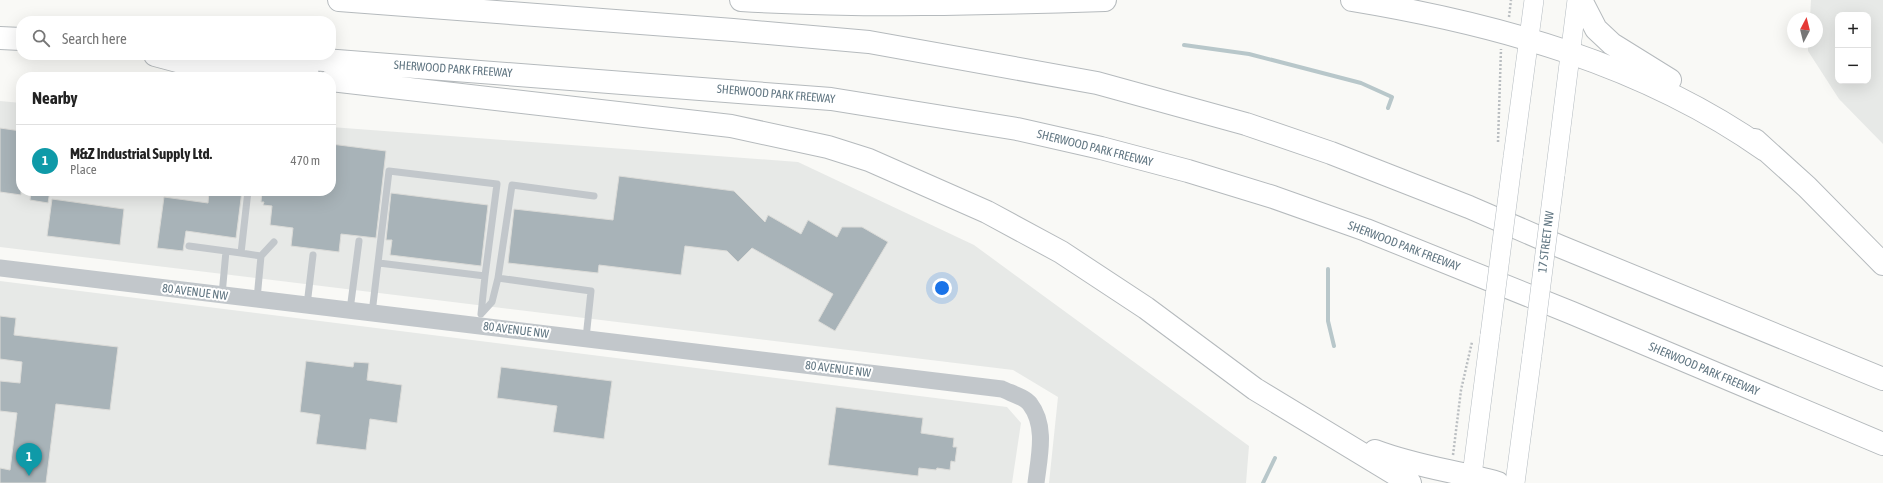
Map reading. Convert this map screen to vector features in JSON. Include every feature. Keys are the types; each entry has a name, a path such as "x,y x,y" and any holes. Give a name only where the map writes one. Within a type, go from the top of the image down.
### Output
{"highway":[{"path":"339,0 734,30 869,42 1097,83 1246,124 1331,153 1469,207 1883,379"},
{"path":"740,0 808,4 972,5 1105,0"},
{"path":"1352,0 1446,17 1505,32 1570,52 1680,97 1733,127 1765,150"},
{"path":"1581,0 1596,30 1612,44 1729,116 1765,150 1807,186 1883,264"},
{"path":"0,38 16,39"},
{"path":"176,60 267,72"},
{"name":"SHERWOOD PARK FREEWAY","path":"326,60 745,91 831,99 1017,129 1101,148 1252,191 1366,230 1572,313 1883,444"},
{"path":"336,81 731,126 828,147 869,160 988,212 1061,252 1146,308 1254,388 1410,483"},
{"path":"1333,435 1414,465 1464,477 1498,483"}],"main road":[{"path":"1464,477 1505,152 1528,40 1534,0"},
{"name":"17 STREET NW","path":"1515,483 1577,0"}],"street":[{"name":"80 AVENUE NW","path":"0,268 372,313 480,319 586,338 1002,389 1030,403 1039,422 1041,441 1036,483"}],"lane":[{"path":"372,313 389,171 497,184 480,319"},
{"path":"480,319 492,302 498,278 512,185 594,196"},
{"path":"241,253 247,196"},
{"path":"350,310 358,241"},
{"path":"257,299 261,256 274,242"},
{"path":"189,246 261,256"},
{"path":"222,295 226,251"},
{"path":"307,305 313,255"},
{"path":"379,263 485,276"},
{"path":"498,278 591,292 586,338"}],"path":[{"path":"1505,152 1501,46 1511,0"},
{"path":"1464,477 1461,390 1482,336"}],"shaded area":[{"path":"1811,0 1883,0 1883,144 1839,99 1808,51 1808,48 1823,48 1823,12 1810,12"},
{"path":"0,101 16,103 16,196 336,196 336,127 798,162 974,245 1249,446 1246,483 1049,483 1058,397 1013,370 0,247"},
{"path":"0,281 1007,407 1021,423 1012,483 0,483"}],"building":[{"path":"0,128 16,130 16,194 0,192"},
{"path":"336,145 386,151 376,238 341,234 339,252 291,246 293,228 270,225 272,206 263,205 264,202 261,202 262,196 336,196"},
{"path":"619,176 734,191 765,222 768,215 801,234 808,220 837,237 842,227 862,227 888,242 835,331 818,321 833,294 752,248 738,262 727,251 685,246 681,275 599,265 598,273 508,263 514,209 613,220"},
{"path":"391,193 488,205 481,266 390,255 392,240 386,240"},
{"path":"30,196 49,196 48,203 30,200"},
{"path":"209,196 241,196 236,238 186,231 183,251 157,248 164,197 208,203"},
{"path":"52,199 124,209 120,245 47,236"},
{"path":"0,316 16,318 14,335 118,347 110,410 56,404 46,483 0,483 0,468 10,470 17,413 0,411 0,381 20,383 22,362 0,359"},
{"path":"306,361 353,367 354,362 369,363 367,380 402,385 397,423 370,419 366,450 316,444 320,415 300,412"},
{"path":"501,367 612,381 604,439 553,432 557,406 497,398"},
{"path":"836,407 923,418 921,433 954,438 953,447 957,447 955,462 951,461 950,470 919,468 918,476 828,465"}],"waterway":[{"path":"1184,45 1249,54 1361,83 1392,97 1388,108"},
{"path":"1328,269 1328,321 1334,346"},
{"path":"1263,483 1275,458"}],"place":[{"name":"M&Z Industrial Supply Ltd.","path":"29,476"}]}
